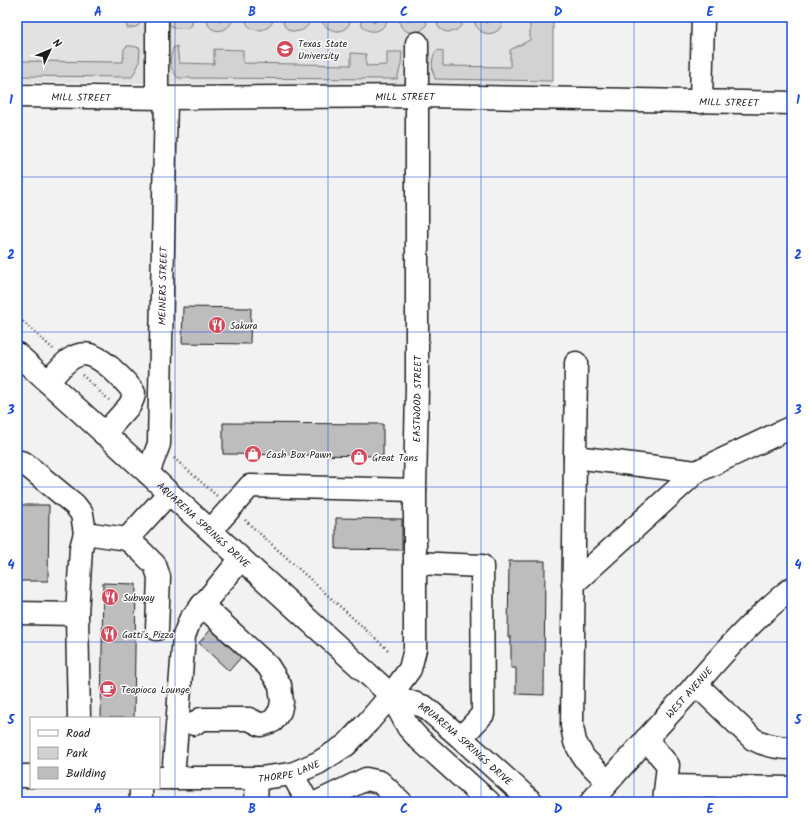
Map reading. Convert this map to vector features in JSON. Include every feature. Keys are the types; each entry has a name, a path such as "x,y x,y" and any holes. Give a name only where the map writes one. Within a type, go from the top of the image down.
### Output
{"street":[{"name":"MEINERS STREET","path":"148,473 158,444 160,388 162,98 157,17"},
{"path":"701,102 703,17"},
{"name":"EASTWOOD STREET","path":"392,695 410,669 415,649 418,43"},
{"name":"MILL STREET","path":"17,96 162,98 417,96 792,103"},
{"name":"AQUARENA SPRINGS DRIVE","path":"17,354 392,695 408,727 418,738 489,802"},
{"path":"48,382 72,358 84,354 97,358 122,378 134,393 133,398 130,405 104,434"},
{"path":"576,363 572,726 575,742 584,758 608,782"},
{"path":"134,393 160,388"},
{"path":"574,584 696,472 792,426"},
{"path":"575,457 696,472"},
{"path":"17,461 24,463 75,505 82,514 85,533 81,548 77,614 79,717"},
{"path":"211,530 250,486 415,490"},
{"path":"127,538 169,493"},
{"path":"85,533 127,538 155,565 159,577 157,630"},
{"path":"166,778 186,724 184,636 190,620 241,559"},
{"path":"415,563 482,566 482,714 461,738"},
{"name":"WEST AVENUE","path":"591,802 746,629 792,588"},
{"path":"186,724 201,719 249,719 261,725 273,721 280,711 282,702 280,685 268,666 202,605"},
{"path":"17,613 77,614"},
{"path":"696,684 753,739 762,744 777,748 792,748"},
{"name":"AQUARENA SPRINGS DRIVE","path":"392,695 425,707 532,802"},
{"name":"THORPE LANE","path":"166,778 257,778 292,774 318,764 346,744 392,695"},
{"path":"646,739 668,765 665,794 792,788"},
{"path":"292,774 311,801 366,779 380,782 401,802"},
{"path":"17,776 30,776"},
{"path":"256,802 257,778"},
{"path":"141,789 141,802"}],"path":[{"path":"17,316 122,413"},
{"path":"158,444 388,650"}],"shaded area":[{"name":"Texas State University","path":"17,17 553,17 553,87 17,82"}],"green space":[{"path":"127,17 144,17 138,26 127,28"},
{"path":"166,17 186,17 192,21 192,25 189,28 174,27 169,24"},
{"path":"212,17 219,17 219,21 227,17 233,17 228,27 215,30 208,25 207,20"},
{"path":"246,17 252,17 257,20 258,17 267,17 273,21 266,28 256,30 249,26 246,22"},
{"path":"291,17 295,17 296,22 306,17 310,17 309,23 306,27 302,30 293,31 288,30 283,21"},
{"path":"322,17 327,17 334,21 336,17 342,17 350,22 344,29 336,31 328,28 322,22"},
{"path":"369,17 373,17 373,23 383,17 387,17 384,27 375,31 366,29 361,21"},
{"path":"400,17 412,22 414,17 420,18 425,20 427,23 422,30 418,32 409,32 402,28 400,24"},
{"path":"445,17 449,17 449,23 463,17 460,27 451,32 442,30 438,26 437,21"},
{"path":"476,17 487,23 489,17 498,20 502,24 501,27 497,31 488,34 485,33 475,25"},
{"path":"530,17 553,17 553,81 435,79 432,68 432,60 437,50 443,51 443,66 510,67 510,50 530,40"},
{"path":"127,46 140,48 139,64 132,77 17,76 17,61 123,62 124,49"},
{"path":"177,46 179,63 214,64 214,49 243,50 243,63 351,65 351,53 366,54 366,66 387,65 387,52 402,52 401,65 397,79 178,78 172,70 170,63 173,48"}],"building":[{"name":"Sakura","path":"183,307 251,308 250,344 182,343"},
{"path":"223,423 383,424 383,456 223,454"},
{"path":"17,505 49,505 48,581 17,581"},
{"path":"336,518 402,519 402,550 336,549"},
{"path":"509,561 545,561 544,695 516,694 516,668 511,668 511,637 508,637"},
{"path":"103,583 136,584 134,717 101,717"},
{"path":"213,627 243,655 229,671 199,643"}],"place":[{"name":"Texas State University","path":"285,49"},
{"name":"Sakura","path":"217,325"},
{"name":"Cash Box Pawn","path":"253,454"},
{"name":"Great Tans","path":"359,457"},
{"name":"Subway","path":"110,597"},
{"name":"Gatti's Pizza","path":"109,634"},
{"name":"Teapioca Lounge","path":"108,689"}]}
